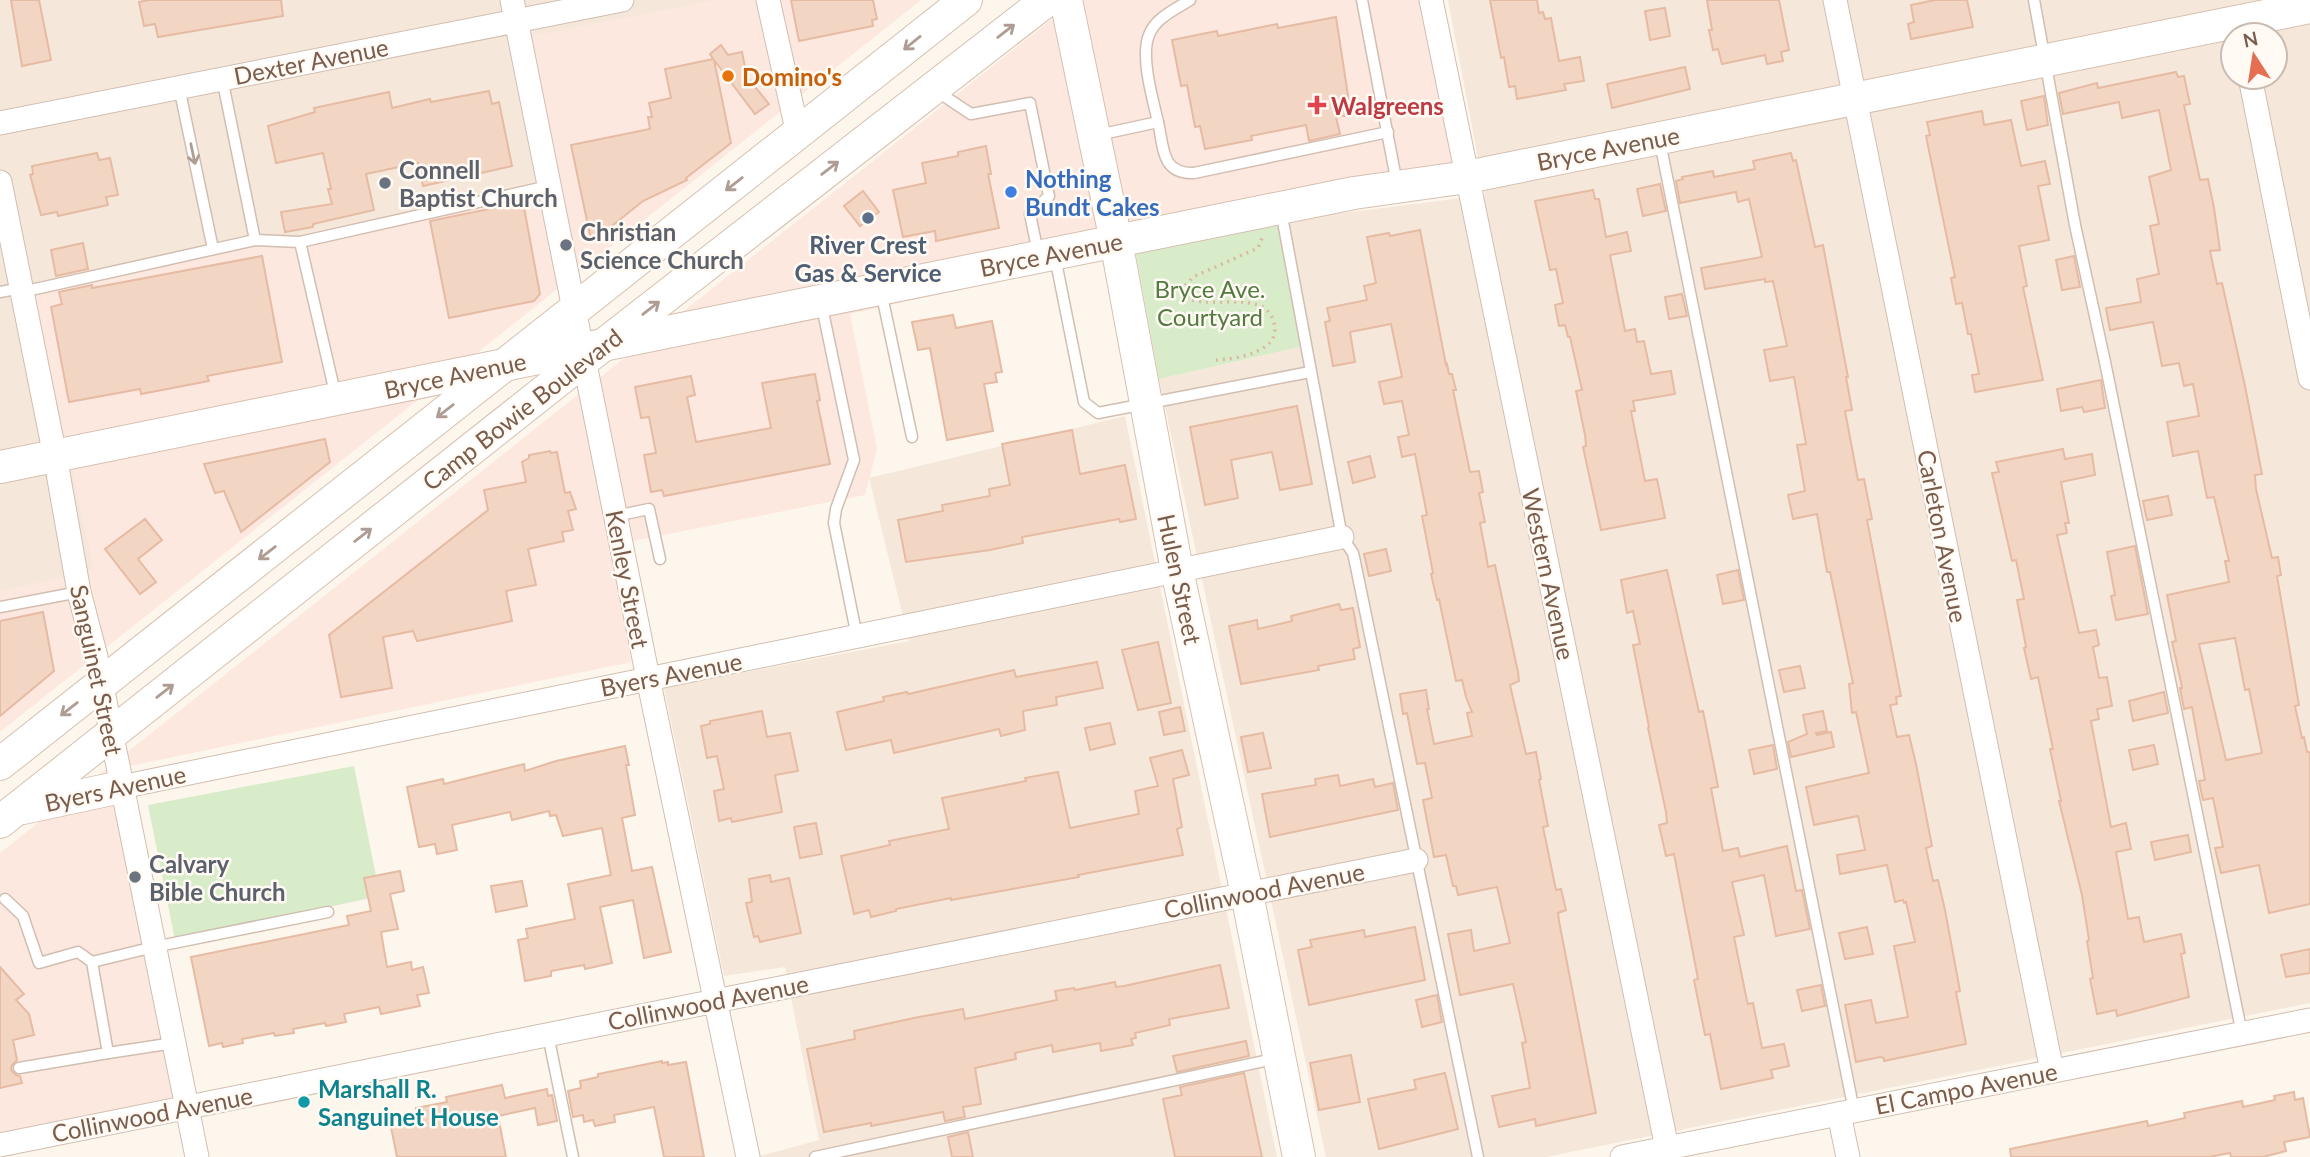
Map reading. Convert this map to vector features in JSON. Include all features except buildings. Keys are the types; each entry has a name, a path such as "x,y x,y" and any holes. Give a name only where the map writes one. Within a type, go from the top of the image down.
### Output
{"main road":[{"name":"Camp Bowie Boulevard","path":"5,814 112,734 590,352 1047,0"},
{"name":"Hulen Street","path":"1066,0 1116,241 1177,570 1247,894 1299,1157"},
{"name":"Camp Bowie Boulevard","path":"0,764 798,134 960,2"},
{"name":"Bryce Avenue","path":"0,467 504,365 590,352 820,300 1354,193 1467,177 2046,61 2238,19 2310,7"},
{"name":"Byers Avenue","path":"5,814 121,787"}],"street":[{"name":"Dexter Avenue","path":"0,124 222,78 514,10 622,0"},
{"path":"768,0 798,134"},
{"name":"Western Avenue","path":"1431,0 1667,1148"},
{"name":"Carleton Avenue","path":"1835,0 2052,1071"},
{"name":"Kenley Street","path":"514,10 575,308 590,352 615,516 748,1157"},
{"path":"2253,91 2310,377"},
{"name":"Sanguinet Street","path":"0,181 15,291 55,456 79,592 102,684 197,1157"},
{"name":"Byers Avenue","path":"121,787 1342,537"},
{"name":"Collinwood Avenue","path":"0,1145 1416,860"},
{"name":"El Campo Avenue","path":"1622,1157 2310,1020"},
{"path":"1847,1112 1848,1157"}],"lane":[{"path":"1190,0 1162,18 1149,34 1146,54 1168,165 1174,171 1194,173 1388,132"},
{"path":"1362,0 1398,187"},
{"path":"2034,0 2075,225 2242,1034"},
{"path":"222,78 255,240"},
{"path":"179,87 213,249"},
{"path":"933,88 971,114 1030,103 1049,196 1030,214 1047,255 1084,402 1098,413 1311,372"},
{"path":"1095,136 1158,122"},
{"path":"1659,138 1847,1112"},
{"path":"15,291 255,240 299,242 549,186"},
{"path":"1280,208 1342,537 1353,553 1355,562 1478,1157"},
{"path":"299,242 337,399"},
{"path":"880,289 912,437"},
{"path":"820,300 853,460 836,509 834,523 858,637"},
{"path":"615,516 649,509 660,559"},
{"path":"0,607 79,592"},
{"path":"2,898 23,916 39,963 78,952 92,962 108,1053"},
{"path":"92,962 328,912"},
{"path":"548,1035 573,1157"},
{"path":"19,1068 174,1043"},
{"path":"815,1157 1279,1058"}],"path":[{"path":"1216,360 1250,354 1269,344 1274,336 1273,318 1261,306 1248,303 1196,302 1184,294 1184,287 1192,277 1258,248 1262,238"}],"shaded area":[{"path":"0,0 921,0 0,720"},
{"path":"715,0 921,0 0,732 0,591 94,571 35,295 558,176 532,36"},
{"path":"1076,0 1432,0 1467,177 850,314 877,449 865,495 613,545 631,662 130,766 187,1107 0,1137 0,853"},
{"path":"1448,0 2310,0 2310,1003 1546,1157 1326,1157 1159,379 1312,344 1287,220 1485,195"},
{"path":"1125,416 1277,1157 756,1157 819,1140 785,967 724,976 664,688 909,641 869,478"}],"green space":[{"name":"Bryce Ave. Courtyard","path":"1287,220 1313,344 1159,379 1136,254"},
{"path":"354,766 380,896 175,940 148,805"}],"place":[{"name":"Domino's","path":"728,76"},
{"name":"Walgreens","path":"1317,105"},
{"name":"Connell Baptist Church","path":"385,183"},
{"name":"Nothing Bundt Cakes","path":"1011,192"},
{"name":"River Crest Gas & Service","path":"868,218"},
{"name":"Christian Science Church","path":"566,245"},
{"name":"Calvary Bible Church","path":"135,877"},
{"name":"Marshall R. Sanguinet House","path":"304,1102"}]}
